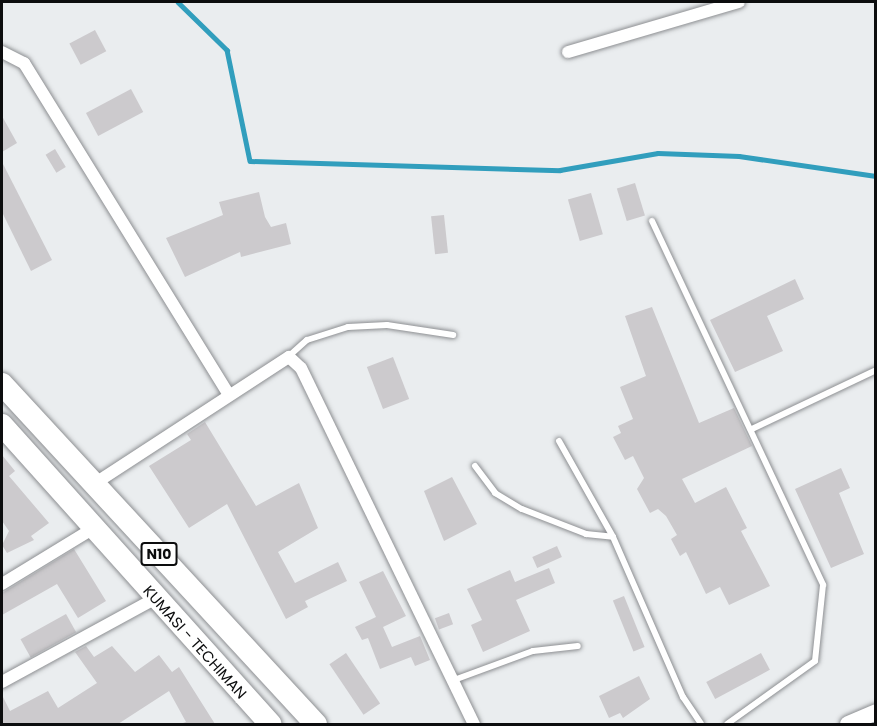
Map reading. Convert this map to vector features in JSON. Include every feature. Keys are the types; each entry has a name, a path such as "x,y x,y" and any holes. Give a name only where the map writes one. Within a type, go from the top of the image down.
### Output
{"highway":[{"name":"N10","path":"2,384 316,724"},
{"name":"KUMASI - TECHIMAN","path":"2,425 264,723"}],"street":[{"path":"568,52 739,2"},
{"path":"2,52 24,63 229,394"},
{"path":"94,484 289,357 301,368 474,724"},
{"path":"2,584 92,530"},
{"path":"2,682 156,598"},
{"path":"848,724 876,712"}],"lane":[{"path":"652,221 752,429 823,585 819,650 814,661 727,724"},
{"path":"289,357 307,340 348,327 387,325 453,335"},
{"path":"752,429 876,370"},
{"path":"559,441 613,537 683,697 701,724"},
{"path":"475,466 495,493 522,509 586,534 613,537"},
{"path":"454,680 533,651 578,646"}],"building":[{"path":"95,30 106,51 81,65 69,44"},
{"path":"131,89 143,112 98,136 86,113"},
{"path":"2,116 17,143 2,152"},
{"path":"55,149 66,167 56,173 46,155"},
{"path":"2,162 52,260 31,271 2,212"},
{"path":"635,183 645,216 627,221 617,189"},
{"path":"259,192 265,217 271,227 286,223 291,244 241,257 240,252 185,277 166,238 223,215 219,202"},
{"path":"591,193 603,234 580,241 568,200"},
{"path":"444,215 448,253 435,254 431,216"},
{"path":"795,279 804,299 767,316 783,351 735,372 710,320"},
{"path":"652,307 699,423 734,408 752,446 682,479 695,503 726,487 747,528 741,531 770,586 729,605 720,587 706,594 686,552 680,556 671,539 677,535 666,516 658,509 650,513 637,489 644,478 633,456 625,460 613,437 621,433 618,426 633,419 620,387 646,376 625,316"},
{"path":"393,357 409,399 383,409 367,367"},
{"path":"205,422 256,506 299,483 318,528 278,552 295,583 338,562 347,581 305,601 308,607 286,619 227,504 189,528 149,466 191,440 187,434"},
{"path":"2,455 15,471 9,476 49,523 31,536 34,540 7,553 2,545 9,531 2,521"},
{"path":"841,468 850,488 839,493 864,554 831,568 795,489"},
{"path":"452,477 477,524 444,541 424,491"},
{"path":"557,546 562,557 537,568 532,557"},
{"path":"74,549 106,601 78,618 57,584 2,615 2,593"},
{"path":"549,568 555,583 516,600 530,631 483,652 471,625 482,620 467,589 510,570 515,582"},
{"path":"383,571 406,616 383,627 392,647 420,636 430,660 415,666 411,657 380,669 368,638 362,640 355,627 376,617 359,582"},
{"path":"624,596 645,647 633,651 613,600"},
{"path":"449,613 453,624 439,629 435,618"},
{"path":"66,614 76,632 31,658 21,639"},
{"path":"86,646 94,657 112,646 135,672 159,655 172,672 179,667 215,724 180,724 186,722 169,691 118,724 2,724 2,695 10,711 48,691 58,708 97,683 75,652"},
{"path":"346,653 380,704 364,715 329,664"},
{"path":"761,653 770,670 715,699 706,682"},
{"path":"639,676 650,699 623,718 620,713 609,718 599,696"}],"waterway":[{"path":"178,2 227,50 250,161 560,170 658,153 739,156 876,176"}]}
